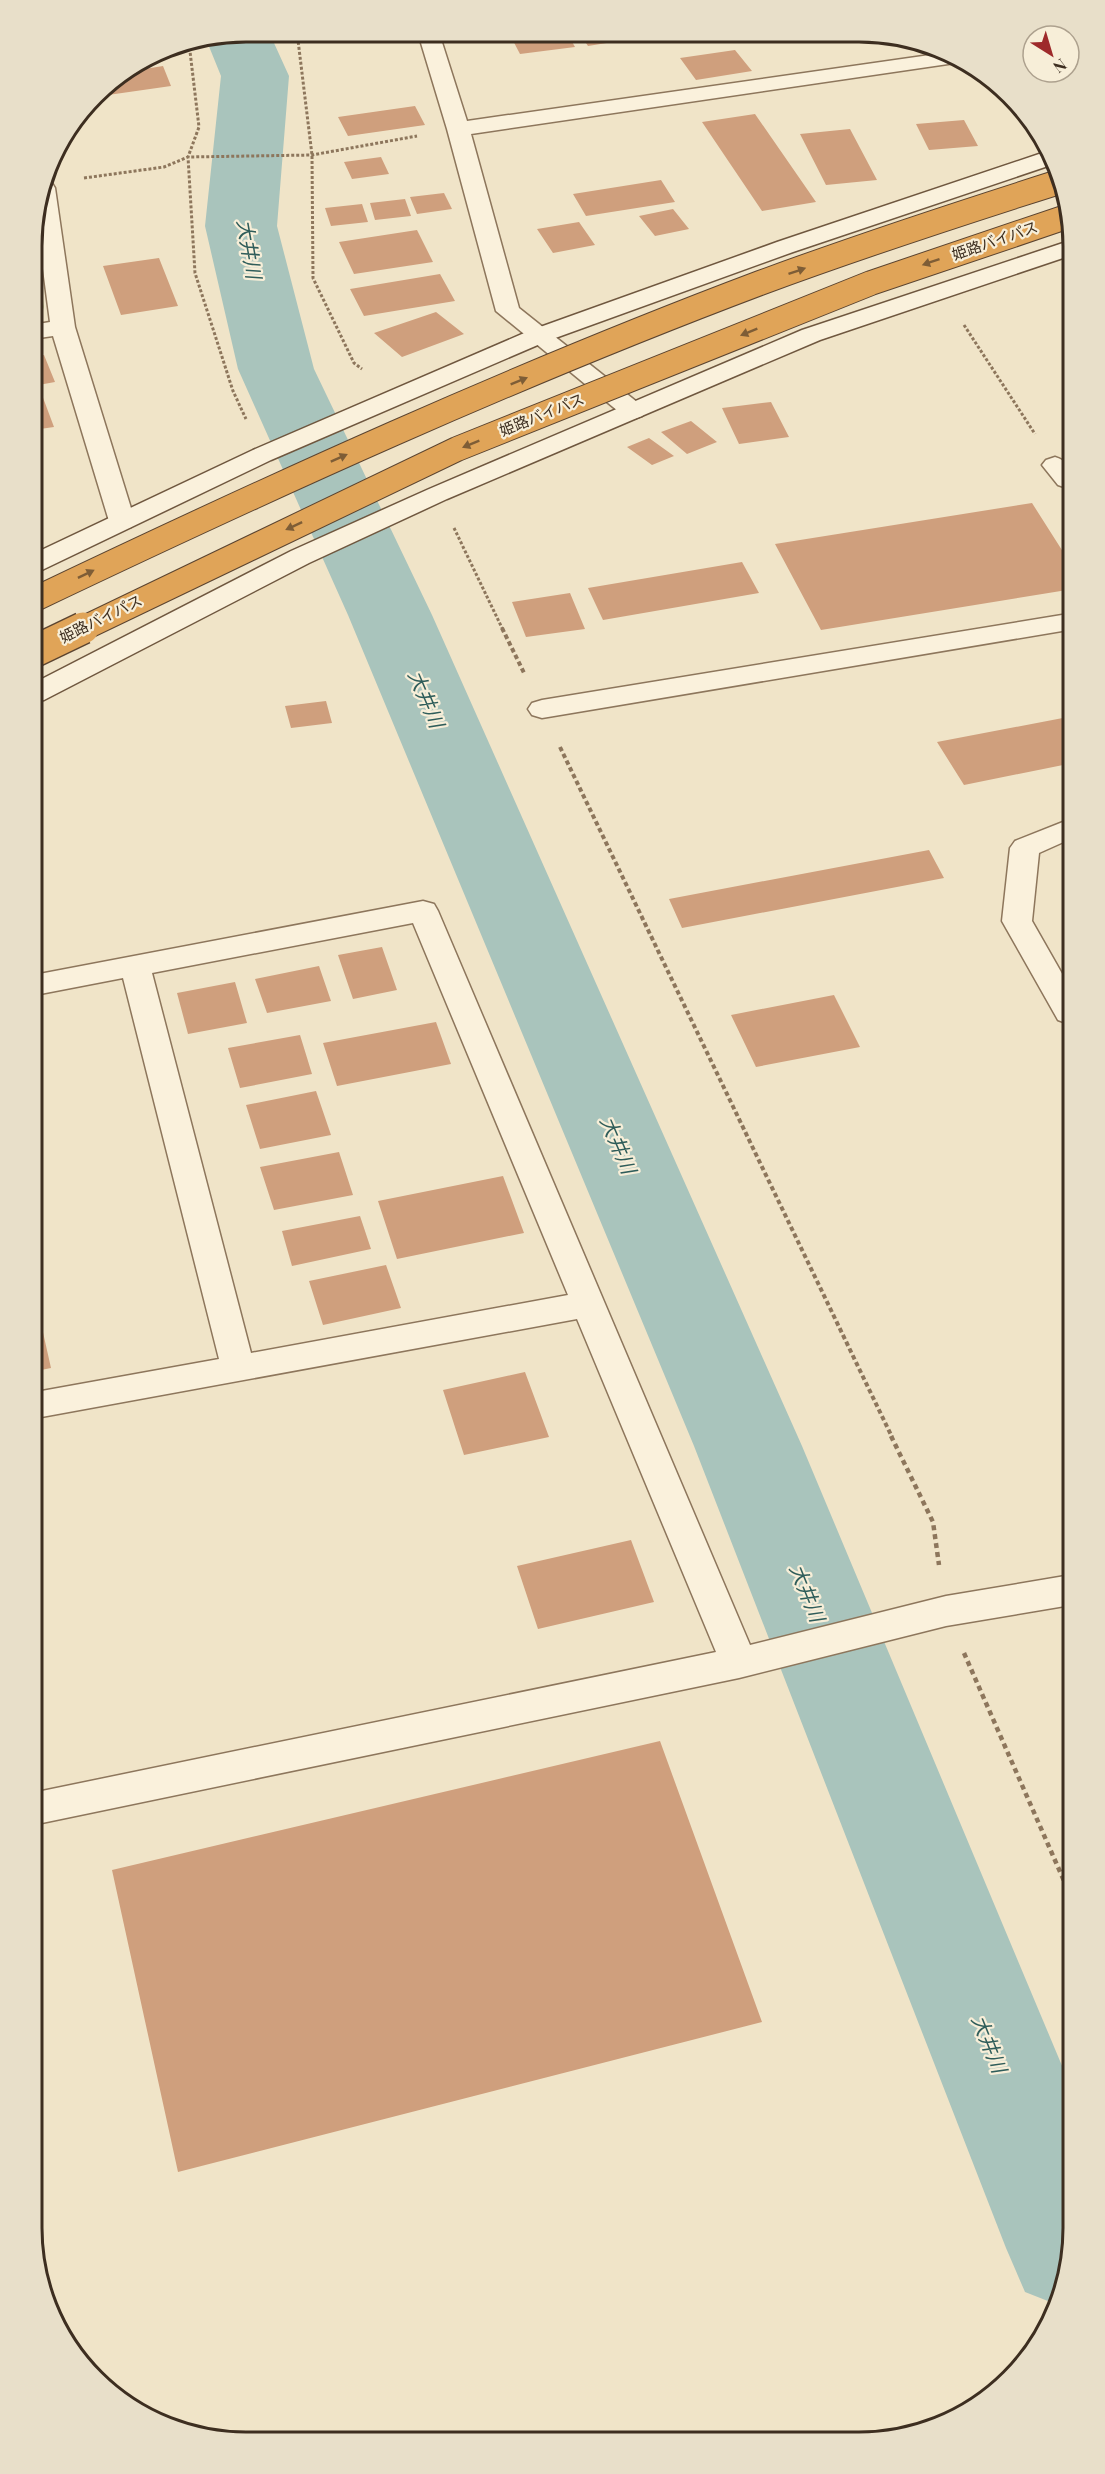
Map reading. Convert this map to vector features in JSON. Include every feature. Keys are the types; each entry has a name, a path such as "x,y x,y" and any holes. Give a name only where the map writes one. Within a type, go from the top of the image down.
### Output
{"highway":[{"name":"姫路バイパス","path":"42,596 162,538 436,414 761,283 1053,184"},
{"name":"姫路バイパス","path":"42,648 457,449 871,283 1061,219"}],"street":[{"path":"431,42 458,129 508,311 633,411"},
{"path":"458,129 939,59"},
{"path":"42,560 262,455 538,336 785,247 1043,160"},
{"path":"47,206 63,327 122,520"},
{"path":"42,690 300,557 438,494 811,335 1063,250"},
{"path":"42,330 63,327"},
{"path":"542,709 1063,623"},
{"path":"1063,831 1025,848 1017,921 1063,1002"},
{"path":"42,983 423,911 739,1663"},
{"path":"135,965 238,1368"},
{"path":"42,1404 588,1304"},
{"path":"42,1807 739,1663 946,1611 1063,1591"}],"path":[{"path":"298,42 312,155 313,278 354,363 394,397"},
{"path":"190,50 199,127 188,157 195,273 233,391 262,455"},
{"path":"81,179 164,167 188,157 312,155 458,129"},
{"path":"942,291 1061,473"},
{"path":"438,494 933,1522 946,1611 1063,1878"}],"building":[{"path":"514,42 572,42 575,47 520,54"},
{"path":"585,42 613,42 588,46"},
{"path":"735,50 752,71 696,80 680,58"},
{"path":"163,66 171,86 110,95 133,76 144,69"},
{"path":"415,106 425,125 348,136 338,117"},
{"path":"755,114 816,202 762,211 702,122"},
{"path":"964,120 978,146 929,150 916,124"},
{"path":"850,129 877,180 826,185 800,134"},
{"path":"381,157 389,174 352,179 344,162"},
{"path":"661,180 675,202 586,216 573,194"},
{"path":"444,193 452,209 417,214 410,197"},
{"path":"405,199 411,216 375,220 370,203"},
{"path":"362,204 368,222 331,226 325,208"},
{"path":"673,209 689,229 655,236 639,216"},
{"path":"579,222 595,245 553,253 537,229"},
{"path":"417,230 433,262 354,274 339,242"},
{"path":"159,258 178,306 121,315 103,266"},
{"path":"440,274 455,301 364,316 350,289"},
{"path":"436,312 464,334 402,357 374,333"},
{"path":"42,355 44,355 55,382 42,384"},
{"path":"42,395 54,427 42,429"},
{"path":"771,402 789,437 739,444 722,408"},
{"path":"691,421 717,442 687,454 661,432"},
{"path":"649,438 674,456 652,465 627,447"},
{"path":"1032,503 1063,552 1063,591 821,630 775,544"},
{"path":"742,562 759,593 603,620 588,588"},
{"path":"570,593 585,629 526,637 512,602"},
{"path":"326,701 332,723 291,728 285,706"},
{"path":"1063,718 1063,765 964,785 937,742"},
{"path":"929,850 944,878 682,928 669,899"},
{"path":"382,947 397,990 353,999 338,955"},
{"path":"319,966 331,1001 267,1013 255,979"},
{"path":"235,982 247,1023 188,1034 177,993"},
{"path":"834,995 860,1047 756,1067 731,1015"},
{"path":"436,1022 451,1064 337,1086 323,1043"},
{"path":"300,1035 312,1074 240,1088 228,1048"},
{"path":"316,1091 331,1135 260,1149 246,1105"},
{"path":"339,1152 353,1195 274,1210 260,1167"},
{"path":"503,1176 524,1233 397,1259 378,1201"},
{"path":"360,1216 371,1249 292,1266 282,1231"},
{"path":"386,1265 401,1308 323,1325 309,1281"},
{"path":"42,1328 51,1368 42,1370"},
{"path":"525,1372 549,1437 464,1455 443,1390"},
{"path":"631,1540 654,1602 538,1629 517,1566"},
{"path":"660,1741 762,2022 178,2172 112,1870"}],"waterway":[{"name":"大井川","path":"241,42 255,76 241,226 276,369 390,615 748,1446 1063,2226"}]}
